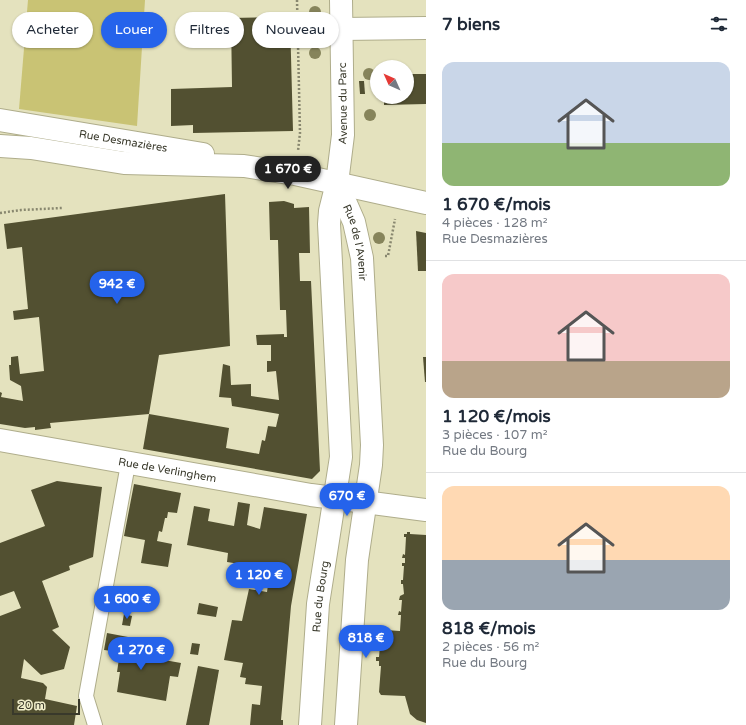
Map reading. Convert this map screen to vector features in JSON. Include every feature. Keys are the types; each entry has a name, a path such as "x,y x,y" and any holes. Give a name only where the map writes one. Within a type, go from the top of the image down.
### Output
{"street":[{"name":"Avenue du Parc","path":"337,183 343,135 341,0"},
{"path":"341,29 426,28"},
{"name":"Rue Desmazières","path":"0,120 173,148 244,166"},
{"name":"Rue Desmazières","path":"0,146 31,148 136,164 208,164 244,166 295,174 426,203"},
{"name":"Rue de l'Avenir","path":"334,499 340,466 341,442 329,224 330,211 337,183"},
{"name":"Rue de l'Avenir","path":"337,183 354,222 362,258 372,454 365,502"},
{"name":"Rue de Verlinghem","path":"0,440 128,464 334,499"},
{"path":"334,499 426,510"},
{"name":"Rue du Bourg","path":"310,725 318,610 334,499"},
{"path":"346,725 356,568 365,502"}],"lane":[{"path":"95,725 86,696 128,464"}],"path":[{"path":"295,174 300,133 297,0"},
{"path":"0,213 21,210 62,208"}],"shaded area":[{"path":"28,0 145,0 144,12 101,12 101,48 142,48 137,126 19,109 24,48 93,48 93,12 27,12"}],"building":[{"path":"252,17 252,48 291,48 293,131 193,133 193,125 171,126 171,89 232,87 231,48 244,48 244,18"},
{"path":"414,74 426,74 426,104 384,105 414,104"},
{"path":"359,81 364,81 365,94 360,94"},
{"path":"225,194 230,346 159,355 149,414 50,423 51,428 35,430 35,427 25,428 0,424 0,392 2,393 1,397 23,401 21,386 10,380 9,365 11,365 11,357 18,356 20,374 44,371 39,317 14,320 13,311 28,309 22,247 7,249 4,224"},
{"path":"284,201 294,204 294,208 309,207 310,253 299,253 300,281 311,281 320,471 312,479 143,449 149,414 229,428 226,448 259,454 262,440 265,441 268,426 276,427 279,414 232,406 231,398 219,397 223,364 230,366 231,385 251,384 251,396 279,400 276,371 267,372 267,361 271,361 271,345 257,345 256,335 284,334 284,337 287,337 286,310 280,310 278,240 270,240 269,202"},
{"path":"416,231 426,233 426,271 418,271"},
{"path":"423,357 426,357 426,382 425,382"},
{"path":"57,481 102,487 93,557 69,566 70,570 42,581 59,627 52,630 70,647 64,669 41,675 24,659 21,678 43,683 47,687 45,699 77,706 74,725 0,725 0,616 21,608 14,591 0,596 0,543 45,526 31,490"},
{"path":"134,484 181,493 177,513 168,512 162,532 159,531 157,541 172,544 168,567 141,563 145,540 124,536"},
{"path":"238,502 250,504 247,525 260,529 264,507 307,514 291,606 281,720 283,720 283,725 250,725 252,704 260,705 262,686 245,684 246,678 240,677 243,663 224,660 232,620 242,621 249,589 267,592 269,578 251,576 253,566 227,562 228,553 187,545 194,506 210,509 208,521 234,526"},
{"path":"407,532 410,532 410,534 426,535 426,723 417,720 410,714 405,696 381,695 379,692 381,666 379,666 379,661 376,661 376,657 379,657 381,634 378,634 378,630 381,630 381,627 385,628 385,630 400,631 401,615 398,615 399,611 401,612 402,600 399,600 400,596 404,594 401,580 403,580 404,566 402,566 402,563 405,563 405,558 402,558 403,554 405,555 406,537 404,537 404,534 407,534"},
{"path":"199,603 218,607 216,617 197,614"},
{"path":"124,614 132,616 130,626 122,625"},
{"path":"107,633 128,637 125,653 181,663 178,677 170,676 166,701 117,692 120,672 117,672 120,652 104,650"},
{"path":"192,643 200,644 198,655 190,654"},
{"path":"198,666 219,670 209,725 186,725"}]}
